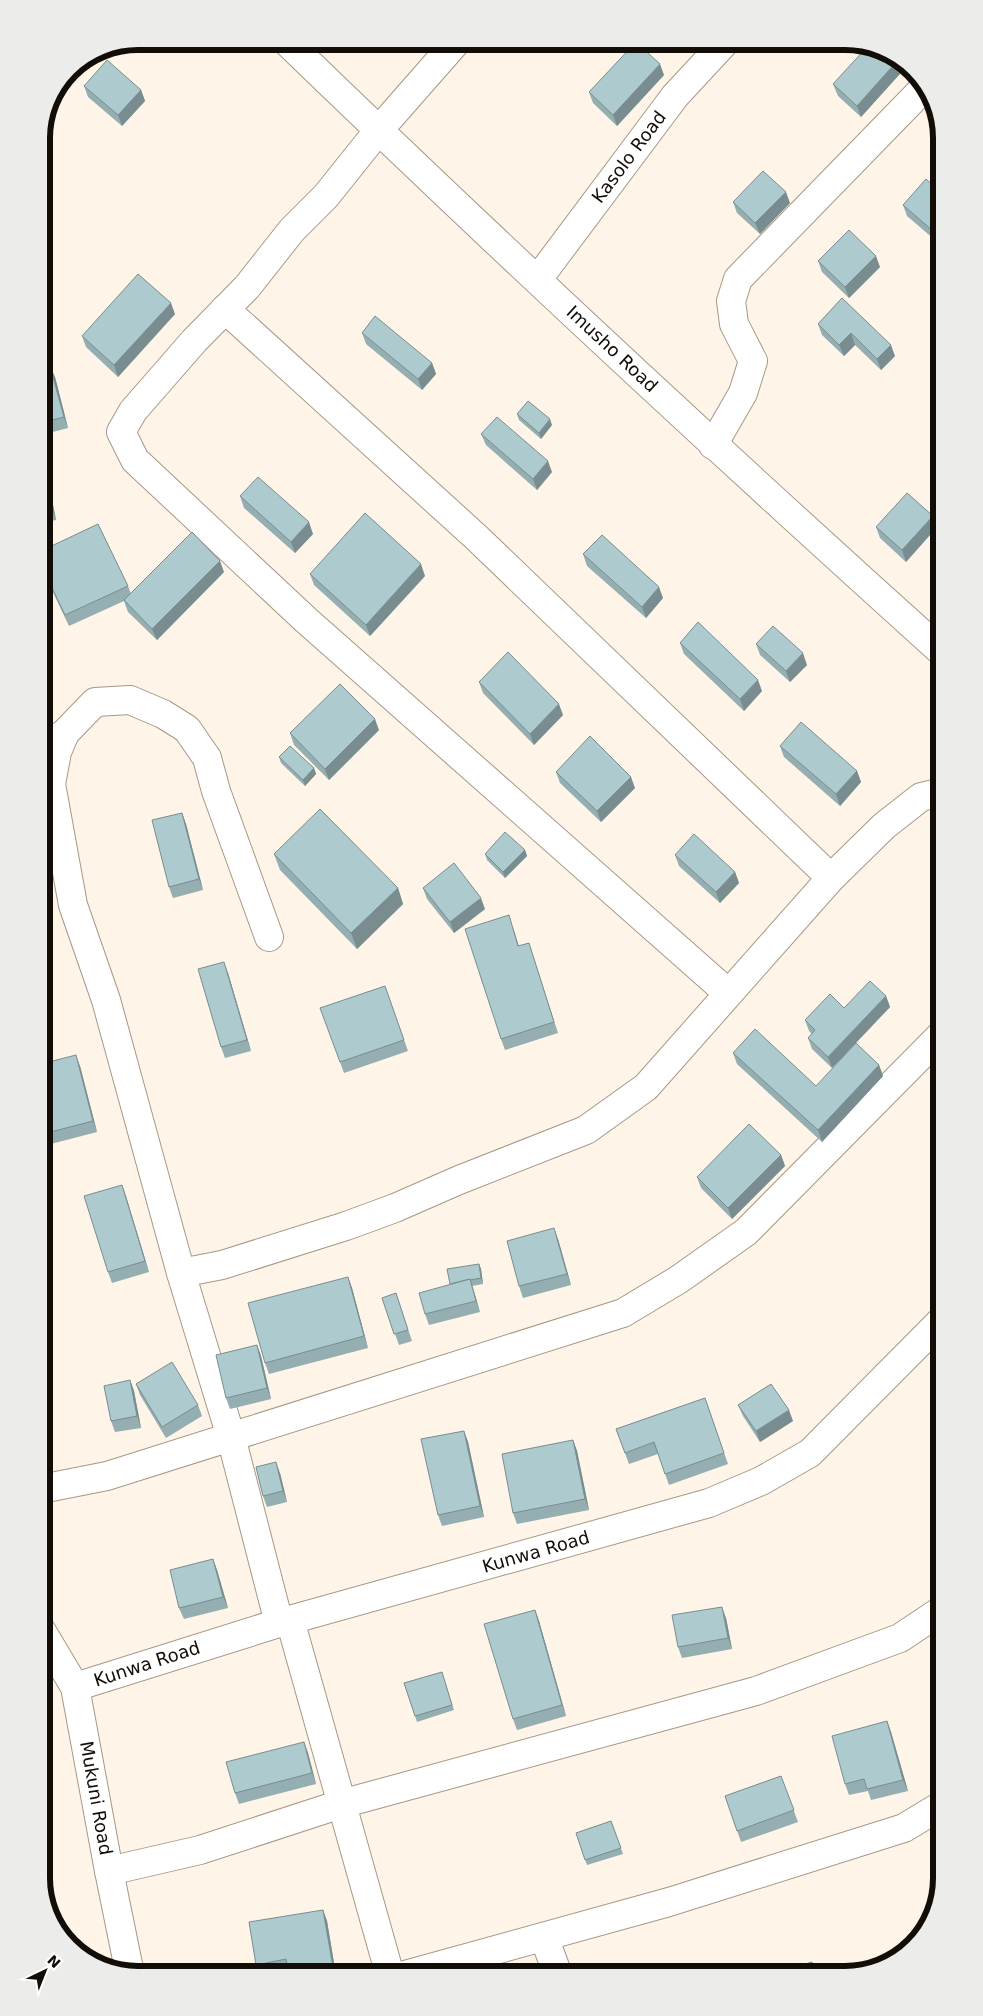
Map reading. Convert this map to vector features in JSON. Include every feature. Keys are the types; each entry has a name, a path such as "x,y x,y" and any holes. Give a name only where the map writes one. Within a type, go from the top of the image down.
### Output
{"street":[{"name":"Imusho Road","path":"295,50 713,445 933,644"},
{"path":"449,50 378,130 326,196 292,230 247,287 194,341 133,411 121,432 136,460 306,620 728,993"},
{"name":"Kasolo Road","path":"538,279 675,96 718,50"},
{"path":"713,445 742,393 753,362 734,324 731,301 738,278 920,92"},
{"path":"225,309 476,537 831,878"},
{"path":"50,744 65,733 95,702 130,700 164,714 187,729 207,758 216,791 269,936"},
{"path":"65,733 56,752 51,784 73,905 106,1000 181,1273 284,1621 341,1804 387,1966"},
{"path":"181,1273 222,1265 346,1226 396,1208 459,1180 586,1130 646,1086 831,878 884,826 921,797 933,794"},
{"path":"50,1487 107,1476 623,1313 678,1280 746,1232 933,1043"},
{"name":"Kunwa Road","path":"75,1687 284,1621 709,1503 761,1480 810,1453 933,1329"},
{"path":"109,1871 200,1850 341,1804 756,1691 900,1638 933,1616"},
{"name":"Mukuni Road","path":"50,1645 75,1687 128,1965"},
{"path":"438,1966 669,1902 904,1828 933,1810"},
{"path":"544,1937 555,1966"}],"building":[{"path":"628,50 645,50 660,64 613,115 589,92"},
{"path":"862,52 894,65 857,106 833,84"},
{"path":"107,60 141,90 118,115 84,86"},
{"path":"763,171 786,192 755,223 733,202"},
{"path":"926,179 933,185 933,231 903,205"},
{"path":"849,230 876,256 845,287 818,261"},
{"path":"138,274 171,303 114,365 82,336"},
{"path":"842,298 891,345 877,359 851,333 839,345 818,324"},
{"path":"375,316 432,363 418,379 362,333"},
{"path":"50,366 64,417 50,421"},
{"path":"528,401 550,419 539,433 517,414"},
{"path":"497,417 548,461 533,479 481,434"},
{"path":"258,477 309,522 291,542 240,496"},
{"path":"907,493 933,516 902,550 876,527"},
{"path":"365,513 421,564 366,625 310,574"},
{"path":"98,524 128,586 65,615 50,584 50,547"},
{"path":"192,532 220,561 152,629 124,600"},
{"path":"602,535 659,587 642,607 583,554"},
{"path":"698,622 758,680 740,699 680,643"},
{"path":"773,626 803,653 786,671 756,644"},
{"path":"508,652 559,704 530,734 479,682"},
{"path":"340,684 375,719 325,769 290,733"},
{"path":"801,722 857,771 836,794 780,746"},
{"path":"590,736 631,777 597,811 556,772"},
{"path":"290,746 314,768 303,780 279,757"},
{"path":"320,809 398,888 351,933 274,854"},
{"path":"182,813 199,879 169,887 152,820"},
{"path":"505,832 525,850 503,872 485,854"},
{"path":"694,834 735,872 716,892 675,855"},
{"path":"454,863 481,898 450,922 423,888"},
{"path":"509,915 518,946 529,943 554,1022 501,1039 465,929"},
{"path":"224,962 247,1040 221,1047 198,969"},
{"path":"870,981 886,996 828,1057 808,1038 815,1030 805,1020 830,994 844,1008"},
{"path":"385,986 404,1040 340,1062 320,1008"},
{"path":"755,1029 816,1086 856,1043 879,1065 818,1130 733,1053"},
{"path":"76,1055 93,1121 50,1132 50,1062"},
{"path":"749,1124 781,1155 728,1208 697,1177"},
{"path":"122,1185 145,1261 108,1272 84,1196"},
{"path":"554,1228 567,1274 519,1286 507,1241"},
{"path":"479,1264 481,1278 450,1284 447,1269"},
{"path":"348,1277 364,1336 265,1363 248,1303"},
{"path":"470,1279 476,1301 425,1314 419,1293"},
{"path":"396,1293 408,1330 394,1334 382,1298"},
{"path":"257,1345 267,1388 226,1398 216,1355"},
{"path":"172,1362 198,1405 162,1427 136,1384"},
{"path":"130,1380 137,1416 111,1421 104,1386"},
{"path":"771,1384 789,1410 756,1431 738,1405"},
{"path":"705,1398 724,1453 665,1474 654,1442 625,1453 616,1429"},
{"path":"464,1431 480,1506 438,1515 421,1439"},
{"path":"573,1440 585,1499 513,1513 502,1454"},
{"path":"276,1462 283,1491 263,1496 256,1467"},
{"path":"213,1559 223,1597 179,1608 170,1570"},
{"path":"722,1607 728,1638 678,1647 672,1615"},
{"path":"535,1610 562,1705 513,1719 484,1624"},
{"path":"442,1672 452,1705 415,1716 404,1683"},
{"path":"887,1721 903,1780 867,1789 864,1779 845,1784 832,1736"},
{"path":"304,1742 312,1773 235,1793 226,1762"},
{"path":"781,1776 794,1810 737,1831 725,1796"},
{"path":"611,1821 621,1848 585,1860 576,1833"},
{"path":"323,1910 333,1966 287,1966 286,1959 256,1965 249,1922"},
{"path":"812,1962 814,1966 798,1966"}]}
